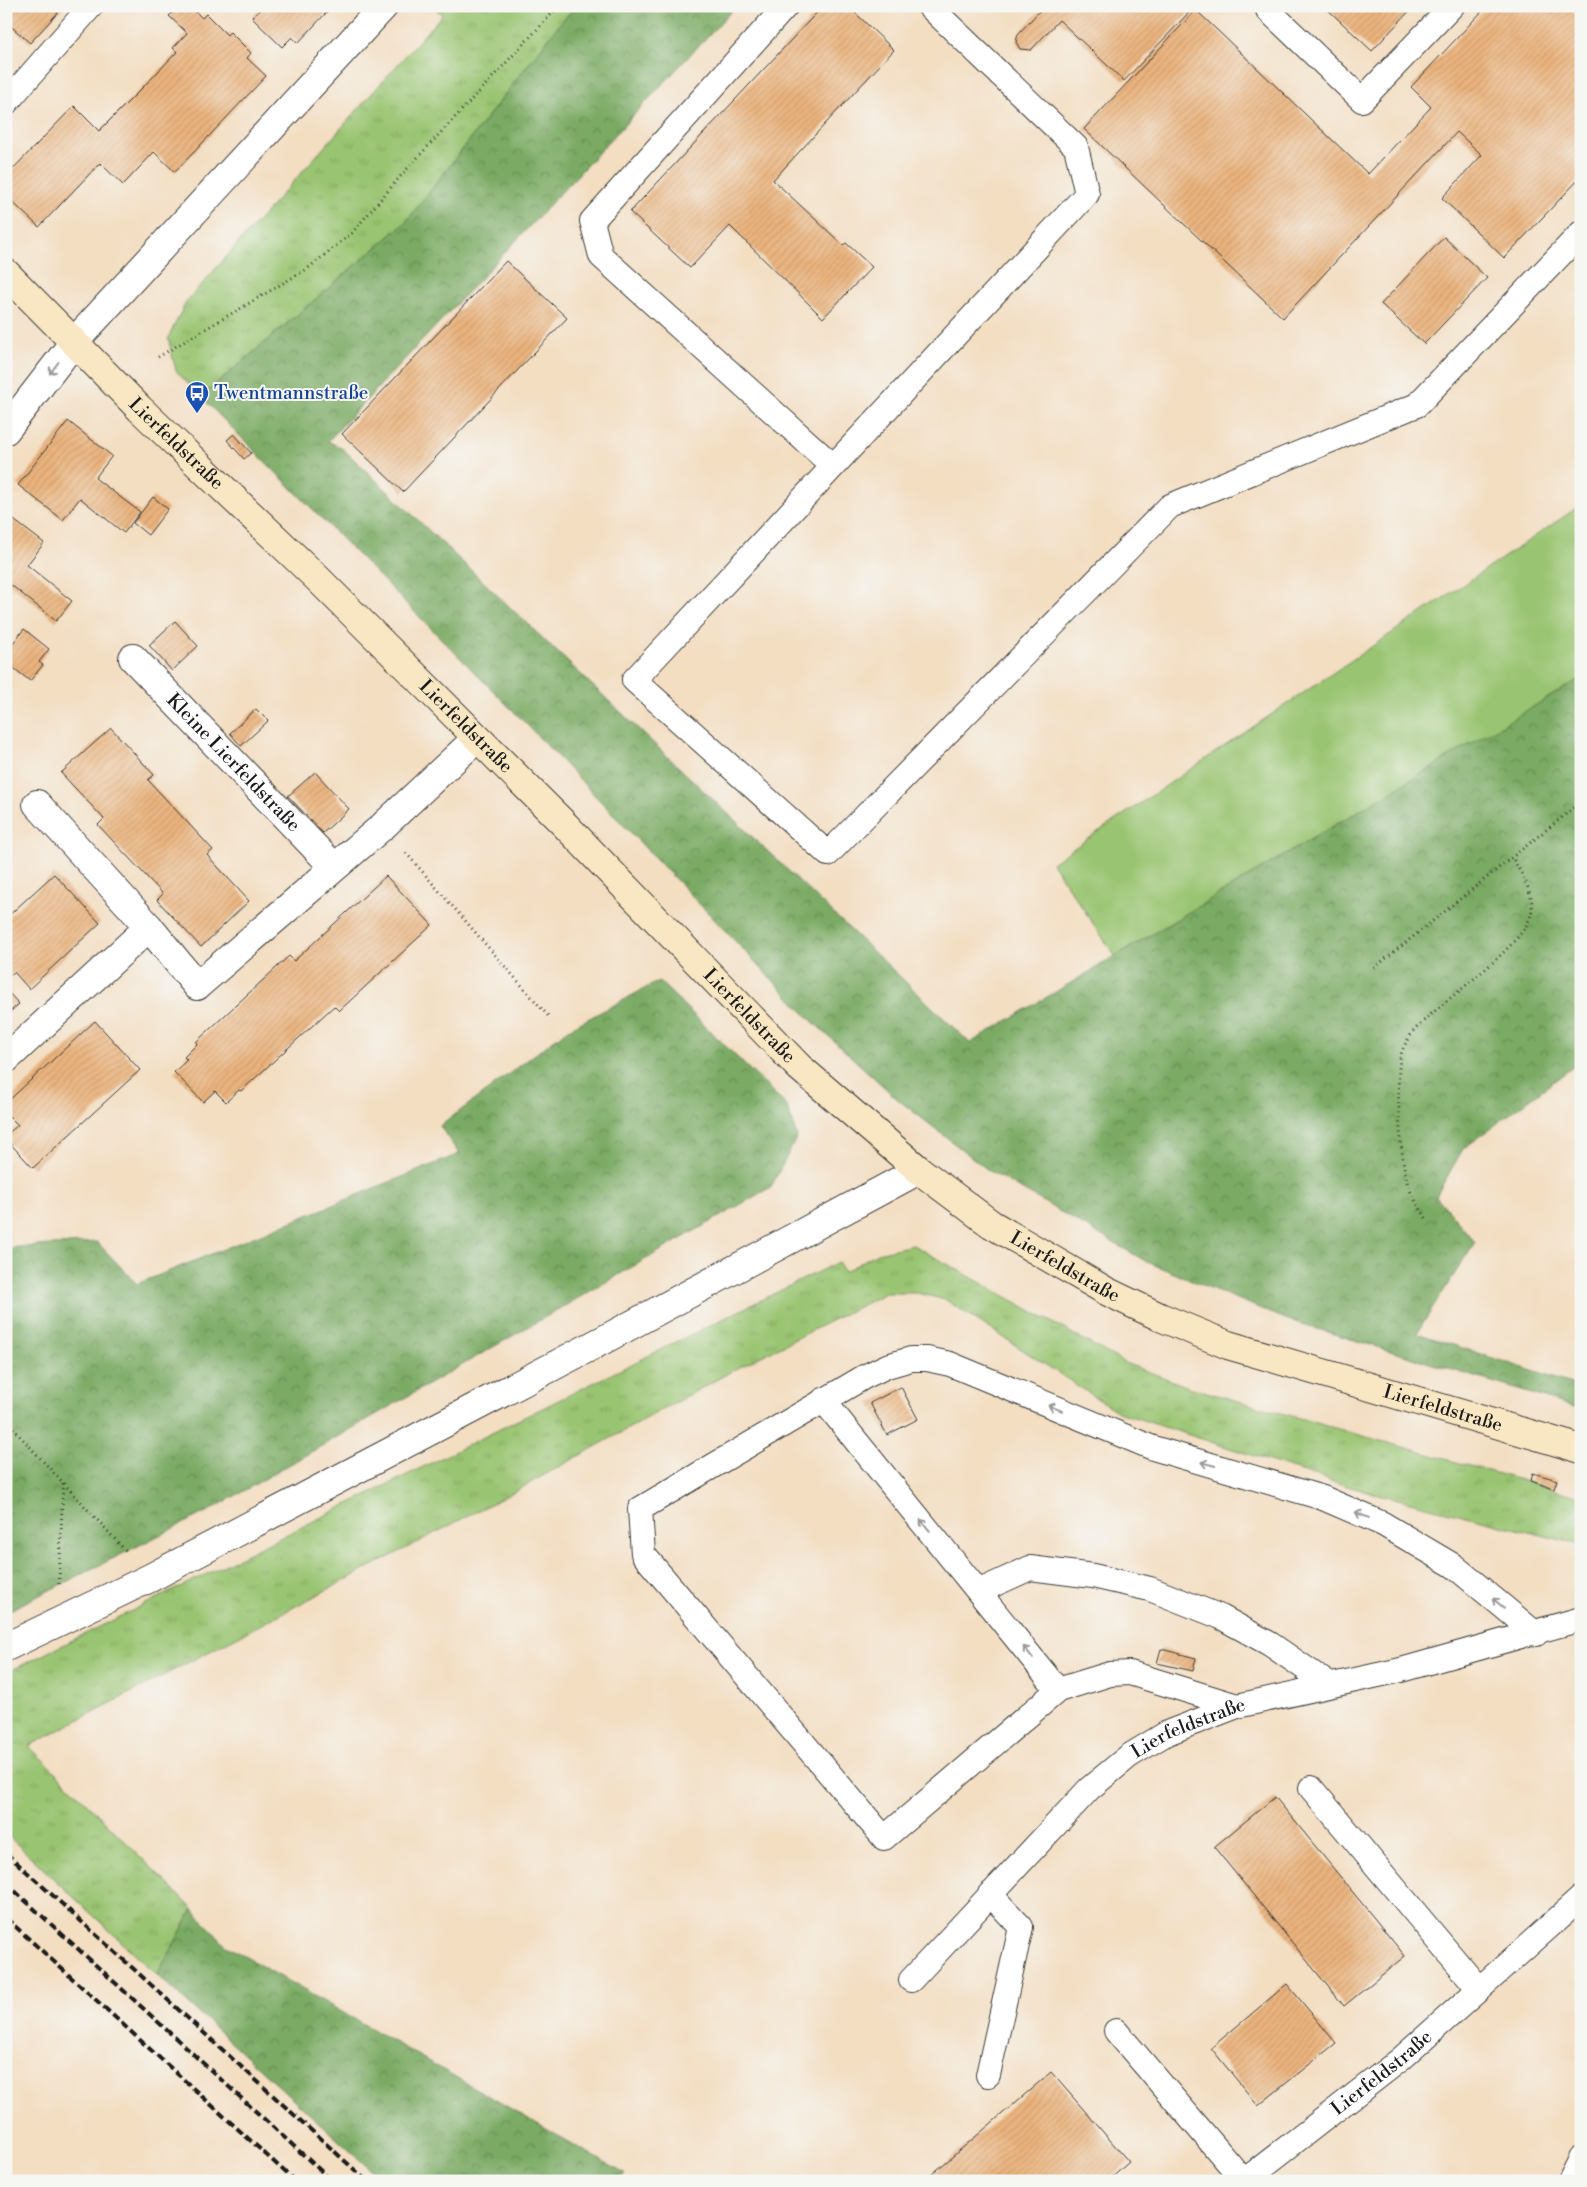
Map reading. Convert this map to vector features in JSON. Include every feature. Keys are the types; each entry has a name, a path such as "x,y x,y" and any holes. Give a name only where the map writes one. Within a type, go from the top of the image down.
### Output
{"main road":[{"name":"Lierfeldstraße","path":"6,273 140,409 324,585 566,826 799,1067 920,1170 991,1224 1106,1291 1160,1317 1228,1345 1581,1449"}],"street":[{"path":"6,430 74,342 384,6"},
{"name":"Kleine Lierfeldstraße","path":"134,658 333,866"},
{"path":"37,804 149,927 197,986 333,866 382,826 477,738"},
{"path":"6,1059 149,927"},
{"path":"6,1647 150,1578 607,1338 920,1170"}],"lane":[{"path":"6,103 91,6"},
{"path":"786,6 592,221 601,256 833,466"},
{"path":"929,6 1076,147 1087,194 634,680 828,854 1170,506 1418,405 1581,233"},
{"path":"1271,6 1268,10 1362,100 1452,6"},
{"path":"1237,1706 1130,1673 1110,1674 1058,1690 884,1838 643,1554 640,1509 864,1377 896,1363 927,1359 950,1364 1153,1448 1323,1498 1383,1524 1454,1566 1536,1634"},
{"path":"823,1400 1058,1690"},
{"path":"980,1592 1030,1568 1093,1576 1150,1589 1221,1617 1270,1644 1328,1684"},
{"name":"Lierfeldstraße","path":"911,1980 1090,1790 1129,1756 1167,1733 1237,1706 1328,1684 1401,1670 1536,1634 1581,1619"},
{"path":"1311,1788 1479,1989"},
{"path":"988,2075 1021,1927 990,1894"},
{"name":"Lierfeldstraße","path":"1244,2181 1401,2059 1581,1898"},
{"path":"1116,2030 1244,2181"},
{"path":"1570,2181 1581,2159"}],"path":[{"path":"158,357 308,269 351,234 412,164 559,6"},
{"path":"1374,968 1581,802"},
{"path":"382,826 550,1018"},
{"path":"1426,1218 1409,1187 1403,1152 1399,1085 1400,1057 1413,1032 1506,950 1521,933 1532,911 1527,884 1512,857"},
{"path":"6,1421 64,1482 150,1578"},
{"path":"57,1623 64,1482"}],"green space":[{"path":"433,6 576,6 562,21 406,222 201,397 176,371 168,338 186,302 442,15"},
{"path":"576,6 736,6 328,441 343,449 970,1043 1581,678 1581,1061 1463,1149 1436,1196 1475,1242 1417,1333 1581,1387 1581,1409 1288,1320 1147,1262 988,1170 896,1098 811,1020 530,728 201,397 406,222 562,21"},
{"path":"1581,505 1581,678 1115,956 1052,863"},
{"path":"659,981 787,1106 797,1137 771,1187 214,1508 6,1612 6,1248 97,1242 137,1284 459,1154 440,1126 567,1030"},
{"path":"913,1245 1125,1363 1192,1388 1581,1497 1581,1545 1350,1487 1118,1412 946,1300 917,1293 886,1293 732,1371 521,1488 29,1746 193,1909 157,1975 6,1834 6,1673 838,1262 844,1272 877,1253"},
{"path":"193,1909 225,1945 625,2174 619,2181 383,2181 157,1975"}],"building":[{"path":"6,6 64,6 30,43 6,22"},
{"path":"179,6 190,6 202,18 206,14 227,35 230,32 251,53 247,58 266,76 175,172 154,152 123,185 100,163 39,227 6,196 6,176 74,106 99,131 177,52 173,48 187,33 169,16"},
{"path":"259,6 321,6 327,12 298,43 292,37 282,47 252,18 261,8"},
{"path":"823,6 848,6 894,50 773,180 843,245 846,243 872,267 823,318 730,226 690,268 630,212"},
{"path":"1044,6 1195,6 1124,81 1059,20 1031,50 1020,49 1016,42 1018,34"},
{"path":"1324,6 1414,6 1372,51"},
{"path":"1487,6 1581,6 1581,177 1504,258 1442,198 1482,155 1457,132 1283,318 1084,129 1196,10 1368,174 1431,107 1411,87"},
{"path":"1444,237 1487,278 1424,344 1381,304"},
{"path":"506,261 567,318 403,492 342,434"},
{"path":"68,421 112,456 95,478 140,512 124,533 80,498 63,520 18,485"},
{"path":"234,434 251,453 244,459 227,440"},
{"path":"153,497 168,509 148,535 133,523"},
{"path":"6,514 44,543 27,565 72,601 56,621 11,585 6,592"},
{"path":"175,621 198,646 172,671 149,645"},
{"path":"24,629 49,649 39,662 43,665 30,681 6,662 6,652"},
{"path":"256,709 268,721 241,746 230,733"},
{"path":"111,728 154,775 148,780 213,850 207,855 249,901 201,947 157,900 163,894 98,825 104,819 61,773"},
{"path":"315,772 349,809 323,833 288,796"},
{"path":"54,874 100,923 29,989 14,972 6,979 6,918"},
{"path":"386,876 432,925 339,1011 334,1006 241,1091 239,1090 226,1102 215,1091 203,1102 174,1072 187,1060 184,1057 197,1044 196,1042 289,956 294,961"},
{"path":"6,990 19,1004 6,1015"},
{"path":"95,1021 140,1070 33,1168 6,1139 6,1135 18,1125 6,1113 6,1103"},
{"path":"901,1387 918,1419 887,1435 870,1403"},
{"path":"1533,1473 1557,1480 1554,1489 1531,1481"},
{"path":"1161,1649 1196,1658 1193,1671 1157,1663"},
{"path":"1275,1797 1405,1956 1344,2006 1214,1847"},
{"path":"1287,1984 1336,2043 1258,2106 1211,2048"},
{"path":"1051,2072 1129,2162 1108,2181 924,2181"}],"railway":[{"path":"6,1853 367,2181"},
{"path":"6,1883 332,2181"},
{"path":"6,1918 295,2181"}],"place":[{"name":"Twentmannstraße","path":"197,414"}]}
